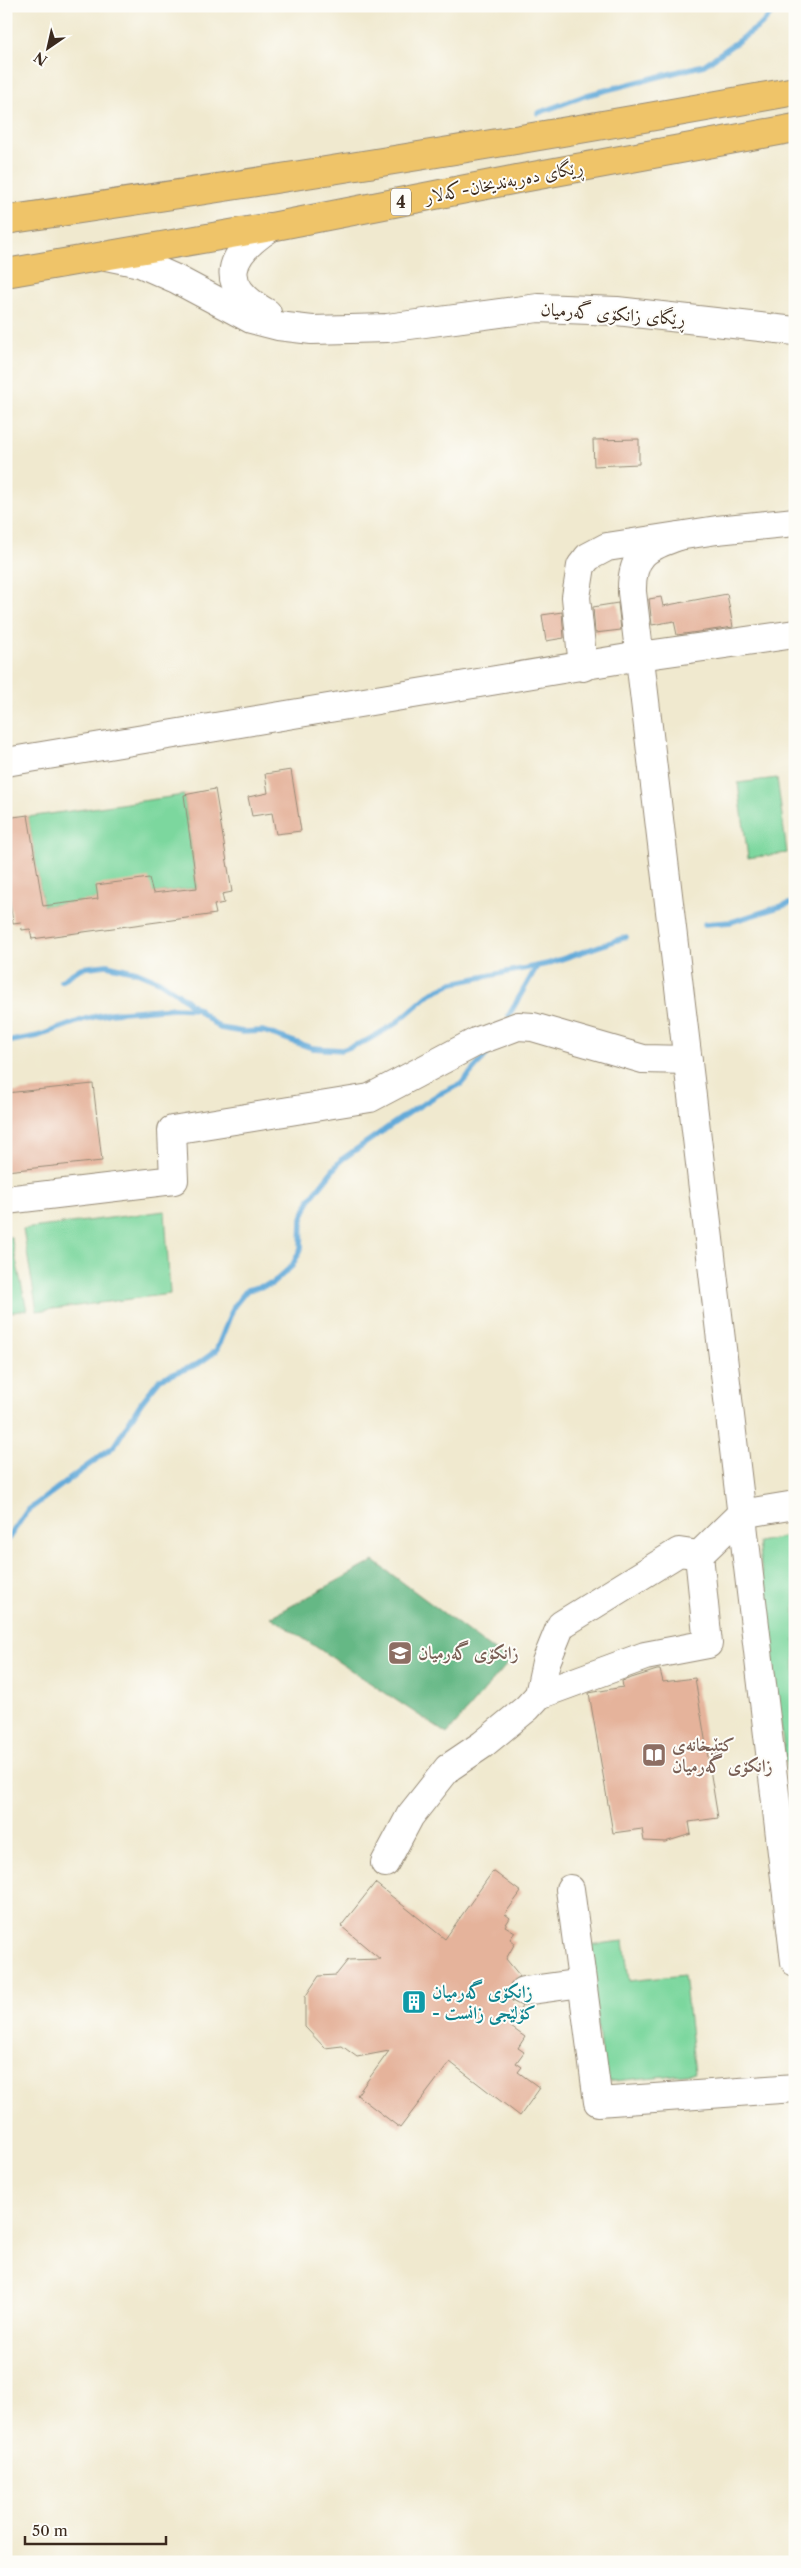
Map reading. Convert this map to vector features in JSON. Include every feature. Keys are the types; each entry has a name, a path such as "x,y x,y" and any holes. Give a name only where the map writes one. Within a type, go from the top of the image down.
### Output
{"highway":[{"name":"ڕێگای دەربەندیخان-کەلار","path":"6,220 332,171 574,131 795,91"},
{"name":"ڕێگای دەربەندیخان-کەلار","path":"6,273 271,228 527,177 795,128"}],"street":[{"path":"271,228 251,242 240,254 234,271 235,286 248,301 261,310 288,323 312,330"},
{"path":"106,256 140,263 176,278 251,318 278,326 312,330"},
{"name":"ڕێگای زانکۆی گەرمیان","path":"312,330 387,328 538,308 617,311 795,331"},
{"path":"582,667 576,596 581,566 588,557 607,547 795,522"},
{"path":"679,536 649,548 636,562 632,586 795,1962"},
{"path":"6,762 640,656 795,634"},
{"path":"6,1200 174,1180 172,1130 370,1098 478,1041 518,1026 533,1027 643,1059 688,1060"},
{"path":"699,1555 742,1514 795,1505"},
{"path":"540,1695 546,1662 561,1625 679,1552 699,1555"},
{"path":"385,1863 410,1816 448,1768 482,1745 540,1695 645,1656 708,1644 699,1555"},
{"path":"570,1889 598,2102 795,2088"},
{"path":"524,1991 582,1983"}],"green space":[{"path":"777,778 787,853 748,858 738,783"},
{"path":"184,795 197,888 43,906 28,817"},
{"path":"165,1211 170,1294 37,1311 23,1229"},
{"path":"6,1237 11,1237 27,1310 6,1313"},
{"path":"795,1535 795,1838 758,1542"},
{"path":"374,1561 509,1662 447,1734 271,1617"},
{"path":"624,1941 629,1981 684,1975 695,2073 604,2082 589,1945"}],"building":[{"path":"639,439 639,464 594,466 593,440"},
{"path":"727,594 733,627 677,635 674,621 652,625 649,599 661,597 663,606"},
{"path":"618,603 621,630 595,633 593,607"},
{"path":"562,612 564,638 546,641 542,615"},
{"path":"291,770 301,831 276,834 272,813 252,816 248,797 268,793 265,774"},
{"path":"215,789 232,892 222,894 224,903 214,905 216,914 32,939 30,929 22,930 21,922 13,923 6,874 6,818 28,815 43,906 98,899 96,885 149,878 153,893 197,888 184,795"},
{"path":"93,1084 102,1161 6,1171 6,1093"},
{"name":"کتێبخانەی زانکۆی گەرمیان","path":"660,1670 663,1682 695,1678 718,1818 689,1822 691,1834 665,1842 644,1841 642,1829 613,1833 589,1693 623,1687 622,1681"},
{"name":"زانکۆی گەرمیان - کۆلێجی زانست","path":"493,1871 521,1892 505,1914 510,1918 505,1926 515,1932 510,1939 515,1943 506,1959 520,1976 510,1985 509,1994 512,2001 522,2006 511,2027 525,2037 518,2048 524,2052 516,2063 522,2067 518,2072 540,2088 520,2116 450,2062 400,2128 357,2095 389,2051 357,2057 342,2046 325,2048 305,2027 305,1997 319,1976 336,1975 348,1960 380,1959 341,1926 375,1883 445,1939"}],"waterway":[{"path":"538,113 587,95 704,65 761,25 778,6"},
{"path":"705,924 731,922 795,902"},
{"path":"61,981 81,968 107,965 137,972 159,981 177,993 220,1028 243,1032 263,1031 312,1048 342,1050 366,1041 395,1024 431,993 453,983 547,964 626,937"},
{"path":"509,1015 537,966"},
{"path":"6,1042 38,1036 85,1019 110,1013 174,1008 199,1009"},
{"path":"6,1542 27,1511 114,1446 141,1403 160,1379 198,1364 216,1351 234,1306 247,1290 272,1284 292,1266 301,1249 302,1219 310,1199 341,1160 410,1112 439,1094 461,1084 494,1046"}],"place":[{"name":"زانکۆی گەرمیان","path":"400,1653"},
{"name":"کتێبخانەی زانکۆی گەرمیان","path":"654,1755"},
{"name":"زانکۆی گەرمیان - کۆلێجی زانست","path":"414,2002"}]}
